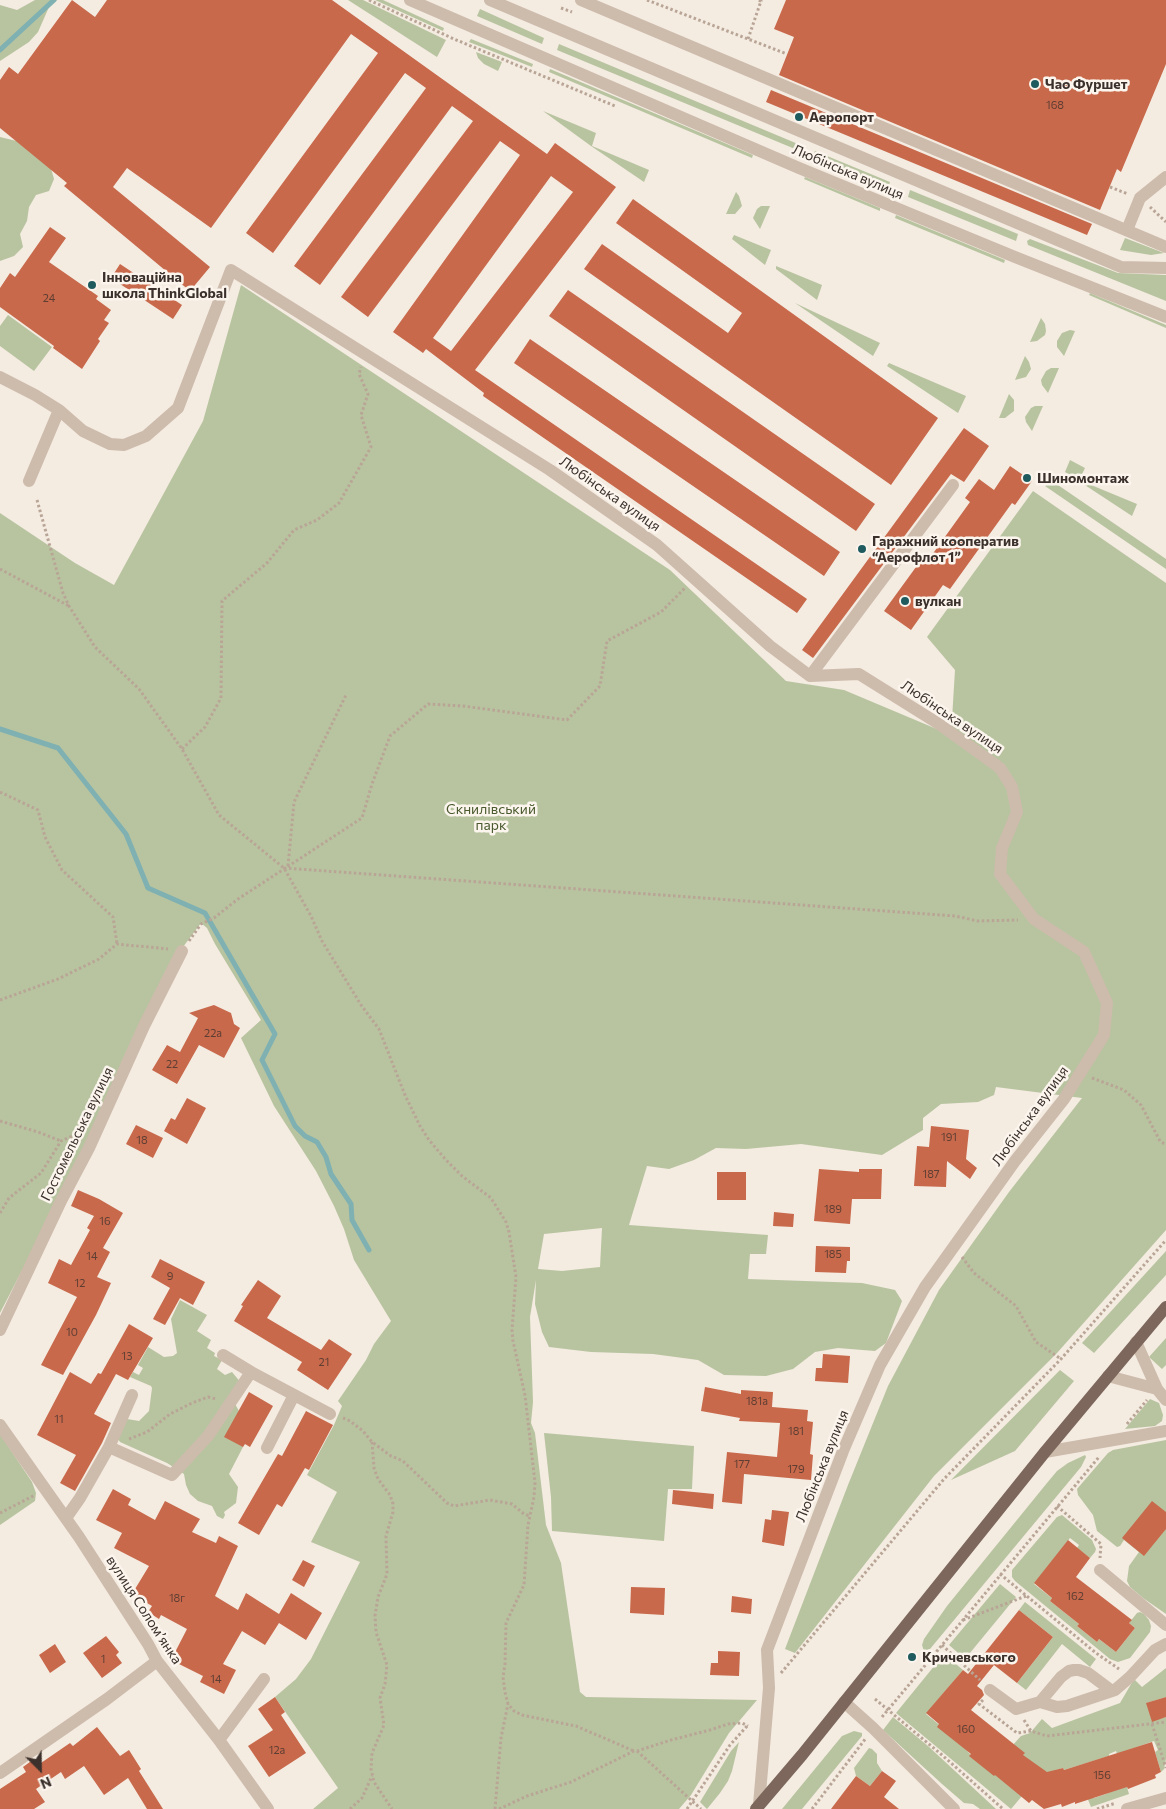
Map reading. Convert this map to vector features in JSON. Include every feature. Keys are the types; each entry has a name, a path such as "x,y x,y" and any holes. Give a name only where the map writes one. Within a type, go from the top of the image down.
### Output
{"main road":[{"name":"Любінська вулиця","path":"757,1807 1045,1452 1166,1307"}],"street":[{"name":"Любінська вулиця","path":"410,0 800,168 1015,257 1166,316"},
{"name":"Любінська вулиця","path":"493,1 511,0"},
{"path":"581,0 1166,247"},
{"name":"Любінська вулиця","path":"493,1 1121,267 1166,268"},
{"path":"1127,230 1140,198 1166,177"},
{"name":"Любінська вулиця","path":"59,410 83,431 110,444 124,445 146,436 178,408 231,270 550,470 658,545 770,646 810,676 859,674 939,724 1000,768 1012,787 1017,812 1002,848 1000,874 1034,919 1084,952 1107,1003 1104,1035 1064,1099 1015,1161 925,1287 880,1365 843,1450 767,1650 769,1688 757,1807"},
{"path":"0,377 59,410 29,481"},
{"path":"810,676 953,485"},
{"name":"Гостомельська вулиця","path":"0,1330 61,1201 89,1148 144,1026 182,951"},
{"path":"1136,1342 1154,1392"},
{"path":"223,1355 330,1414"},
{"path":"109,1447 172,1475 208,1436 251,1372"},
{"path":"1108,1376 1154,1392 1166,1400"},
{"path":"66,1518 80,1498 109,1447 132,1395"},
{"path":"267,1448 294,1395"},
{"name":"вулиця Соломʼянка","path":"0,1425 66,1518 148,1644 157,1661 220,1740 268,1809"},
{"path":"1045,1452 1166,1431"},
{"path":"1100,1570 1166,1625"},
{"path":"990,1690 1016,1709 1040,1702 1062,1707 1112,1692 1130,1677 1155,1650 1166,1644"},
{"path":"0,1773 107,1699 157,1661"},
{"path":"1040,1702 1061,1677 1074,1670 1088,1673 1112,1692"},
{"path":"220,1740 264,1679"},
{"path":"844,1702 873,1728 954,1809"},
{"path":"1127,1809 1166,1798"}],"path":[{"path":"647,0 787,54"},
{"path":"748,39 761,1 758,0"},
{"path":"1110,186 1140,198 1166,222"},
{"path":"182,749 205,727 221,698 222,601 267,563 294,530 317,520 339,503 371,447 361,415 368,394 359,374 365,354"},
{"path":"37,500 63,593 95,648 139,690 182,749 218,815 284,868 312,916 322,940 361,1005 379,1029 408,1102 420,1126 446,1160 462,1176 491,1198 506,1222 516,1277 512,1330 513,1341 525,1395 535,1483 527,1533 524,1585 506,1623 503,1677 508,1704 501,1738 495,1809"},
{"path":"0,569 69,606"},
{"path":"0,1000 58,979 99,959 117,944 182,951 201,924 214,918 288,865 362,818 372,784 390,736 428,704 463,706 567,720 600,686 607,640 661,612 695,578"},
{"path":"288,865 294,802 346,695"},
{"path":"0,792 38,810 46,837 62,870 113,917 117,944"},
{"path":"284,868 955,916 978,921 1034,919"},
{"path":"1083,1068 1092,1078 1124,1090 1141,1104 1160,1141 1166,1145"},
{"path":"0,1121 61,1141"},
{"path":"0,1214 10,1198 41,1173 61,1141 77,1134 85,1125"},
{"path":"769,1688 944,1478 1061,1359 1166,1240"},
{"path":"954,1247 974,1273 1016,1306 1036,1342 1061,1359"},
{"path":"1126,1425 1154,1392"},
{"path":"109,1447 147,1432 170,1414 200,1400 208,1397 223,1400 234,1398"},
{"path":"330,1414 350,1421 363,1431 372,1442 403,1462 447,1503 454,1506 490,1500 512,1504 524,1514 530,1516"},
{"path":"372,1442 374,1468 378,1479 390,1495 393,1512 386,1536 387,1574 378,1597 375,1616 376,1632 387,1665 385,1684 380,1698 384,1725 372,1753 371,1769 372,1776 392,1809"},
{"path":"812,1809 873,1728 1056,1506 1105,1450"},
{"path":"0,1513 46,1488"},
{"path":"1056,1506 1101,1544 1100,1570"},
{"path":"1000,1574 1096,1653 1130,1677"},
{"path":"963,1620 1026,1596"},
{"path":"942,1645 990,1690"},
{"path":"874,1699 1003,1809"},
{"path":"508,1704 522,1715 576,1726 635,1751 701,1809"},
{"path":"1016,1709 1031,1731 1047,1736 1166,1722"},
{"path":"687,1809 730,1745 752,1720"},
{"path":"499,1809 527,1796 571,1782 635,1751 728,1724 742,1723 748,1726"},
{"path":"1152,1724 1166,1768"},
{"path":"350,1809 362,1798 372,1776"}],"green space":[{"path":"35,0 57,0 49,7 38,32 29,42 0,61 0,5 17,10"},
{"path":"348,0 363,0 446,40 437,57"},
{"path":"375,0 383,0 444,28 443,31"},
{"path":"480,9 544,38 542,44 477,16"},
{"path":"471,39 533,64 532,67 469,42"},
{"path":"559,44 798,144 795,149 557,50"},
{"path":"476,52 502,62 498,71 484,64 478,58"},
{"path":"550,69 753,155 752,158 549,72"},
{"path":"543,111 596,133 592,146 649,170 644,182 591,146"},
{"path":"0,137 25,143 48,158 54,179 49,191 36,195 29,207 27,221 20,234 23,247 14,256 0,261"},
{"path":"815,151 890,182 888,188 812,158"},
{"path":"805,177 880,208 880,211 804,179"},
{"path":"910,190 1018,234 1016,241 908,197"},
{"path":"736,192 742,206 735,214 726,214"},
{"path":"761,206 770,206 760,229 753,218 757,209"},
{"path":"896,215 1005,260 1004,263 895,218"},
{"path":"734,235 771,250 765,265 732,239"},
{"path":"1125,238 1164,253 1151,255 1120,250"},
{"path":"1030,239 1118,273 1166,275 1166,301 1028,245 1027,241"},
{"path":"776,266 822,285 817,300 776,269"},
{"name":"Скнилівський парк","path":"241,285 670,570 786,681 844,690 951,735 955,670 927,637 1033,491 1166,583 1166,1230 1057,1353 934,1476 795,1653 785,1649 888,1386 939,1290 1009,1192 1082,1098 996,1087 994,1095 978,1102 941,1104 923,1118 923,1130 882,1155 801,1144 746,1149 716,1148 694,1160 669,1169 647,1166 629,1225 768,1235 766,1254 750,1254 748,1279 862,1283 895,1290 902,1301 886,1343 875,1351 838,1348 815,1352 793,1369 766,1376 724,1375 698,1360 653,1354 591,1352 549,1347 542,1332 535,1304 536,1280 530,1317 533,1402 531,1423 535,1433 546,1525 561,1563 580,1692 586,1697 757,1700 729,1733 691,1795 679,1809 313,1809 338,1788 275,1697 296,1679 311,1659 360,1562 311,1542 337,1492 307,1475 342,1406 338,1401 391,1321 354,1260 334,1206 316,1171 274,1106 241,1038 261,1020 207,928 201,923 183,947 84,1151 0,1313 0,513 75,563 114,585 203,421","holes":["602,1228 600,1267 562,1271 538,1269 544,1234"]},
{"path":"1090,293 1166,325 1166,328 1089,295"},
{"path":"795,303 880,343 873,356"},
{"path":"8,315 52,347 34,371 0,346 0,326"},
{"path":"1041,318 1045,324 1045,335 1037,341 1030,342"},
{"path":"1070,330 1075,331 1064,356 1057,347 1057,341 1062,333"},
{"path":"1025,356 1031,369 1026,377 1015,380"},
{"path":"889,363 966,396 958,413 887,366"},
{"path":"1051,368 1059,368 1048,393 1041,380 1046,371"},
{"path":"1009,394 1014,400 1014,411 1005,418 999,418"},
{"path":"1043,406 1032,431 1025,417 1031,408"},
{"path":"1070,460 1085,468 1079,480 1137,504 1132,516 1065,472"},
{"path":"1050,482 1055,483 1166,559 1166,569 1045,486"},
{"path":"1166,1251 1166,1275 1094,1353 1082,1343"},
{"path":"180,1300 207,1315 197,1331 211,1340 207,1348 215,1353 214,1356 222,1360 217,1369 225,1375 232,1372 242,1384 231,1397 239,1411 243,1447 229,1474 238,1487 236,1503 224,1512 223,1519 217,1516 212,1506 198,1501 190,1494 184,1474 167,1463 120,1442 118,1439 127,1419 139,1421 149,1411 151,1386 130,1377 133,1372 139,1375 143,1368 138,1365 148,1347 164,1357 173,1356 177,1353 171,1319"},
{"path":"1166,1338 1166,1365 1162,1369 1149,1357"},
{"path":"1060,1370 1074,1381 1015,1451 951,1480"},
{"path":"1150,1399 1159,1403 1163,1415 1162,1421 1155,1426 1125,1429"},
{"path":"544,1433 694,1446 692,1489 668,1489 664,1541 552,1531 551,1497"},
{"path":"0,1434 32,1482 36,1493 35,1501 0,1525"},
{"path":"1166,1440 1166,1614 1130,1587 1127,1581 1129,1566 1139,1552 1124,1540 1117,1547 1097,1531 1093,1515 1078,1495 1077,1489 1108,1453 1113,1450"},
{"path":"1085,1455 1086,1457 1081,1467 930,1649 924,1651 922,1645 924,1639 947,1606 1047,1483 1057,1471"},
{"path":"1062,1515 1092,1540 1096,1549 1095,1552 1090,1558 1077,1548 1079,1545 1070,1538 1034,1584 1052,1598 1050,1601 1079,1624 1077,1626 1097,1642 1099,1639 1116,1652 1135,1628 1129,1623 1137,1613 1144,1614 1151,1626 1150,1632 1130,1658 1118,1662 1110,1659 1012,1577 1012,1570 1057,1517"},
{"path":"1000,1584 1016,1597 965,1659 949,1645"},
{"path":"1025,1602 1096,1659 1090,1667 1062,1644 1026,1690 1017,1683 1053,1637 1019,1610"},
{"path":"944,1654 963,1670 926,1714 959,1741 969,1753 1022,1796 1011,1809 896,1713"},
{"path":"1166,1668 1166,1697 1147,1703 1152,1721 1166,1717 1166,1759 1164,1769 1161,1772 1155,1752 1158,1750 1154,1741 1117,1754 1116,1751 1109,1754 1109,1756 1064,1770 1063,1768 1056,1770 1048,1775 1022,1757 1024,1753 1011,1747 1021,1736 1030,1733 1042,1719 1052,1728 1120,1703 1134,1679 1142,1687"},
{"path":"893,1717 928,1746 996,1809 980,1809 973,1804 964,1803 942,1784 883,1730"},
{"path":"854,1731 862,1733 862,1736 802,1809 782,1809 842,1736"},
{"path":"739,1742 728,1781 707,1809 700,1802 731,1751"},
{"path":"869,1748 877,1754 877,1763 882,1771 870,1786 856,1776 854,1768"},
{"path":"1126,1784 1129,1794 1091,1807 1087,1797 1094,1798 1106,1794"}],"building":[{"path":"72,0 95,17 107,0 332,0 547,154 555,143 616,187 475,370 807,599 797,613 483,396 484,393 426,349 423,353 393,332 520,155 500,141 368,317 341,297 473,121 452,106 320,285 294,266 426,88 405,73 273,253 246,233 378,53 351,34 211,228 127,168 113,187 210,267 190,291 64,186 67,183 0,128 0,80 9,67 18,74","holes":["551,176 573,192 451,351 433,338"]},
{"path":"786,0 1166,0 1166,64 1121,172 1117,169 1100,210 779,75 794,37 774,29"},
{"path":"771,90 1092,224 1087,235 766,102"},
{"path":"633,199 938,418 891,485 584,269 602,244 728,333 742,313 616,223"},
{"path":"50,227 66,238 49,262 98,296 96,299 111,310 104,320 109,323 82,369 0,307 0,288 10,273 15,277"},
{"path":"120,264 182,305 173,319 111,278"},
{"path":"568,290 875,504 856,531 549,316"},
{"path":"530,339 840,552 824,576 514,363"},
{"path":"964,428 989,446 964,482 951,474 813,658 802,650"},
{"path":"1010,466 1032,481 1015,505 1012,503 950,589 943,585 911,630 884,611 924,556 929,559 970,502 965,498 979,479 994,490"},
{"path":"214,1005 231,1013 234,1024 240,1028 224,1058 199,1045 177,1084 152,1070 167,1045 180,1052 198,1018 189,1013"},
{"path":"187,1098 206,1108 187,1144 164,1131 171,1118 175,1120"},
{"path":"136,1125 163,1138 153,1158 126,1144"},
{"path":"931,1126 969,1130 966,1159 977,1168 970,1179 947,1161 946,1187 914,1186 917,1146 929,1147"},
{"path":"819,1169 859,1172 859,1169 882,1169 881,1199 852,1199 850,1224 814,1221"},
{"path":"717,1172 746,1172 746,1200 717,1200"},
{"path":"78,1190 99,1199 123,1213 103,1248 110,1252 97,1277 111,1283 96,1315 63,1375 41,1365 77,1297 48,1283 59,1259 71,1265 90,1230 87,1228 94,1216 71,1206"},
{"path":"774,1212 794,1214 793,1227 773,1226"},
{"path":"816,1246 850,1247 850,1261 847,1261 846,1273 815,1272"},
{"path":"160,1259 205,1282 193,1305 180,1298 165,1325 153,1319 170,1288 151,1277"},
{"path":"258,1280 281,1296 267,1318 321,1350 329,1339 352,1354 328,1390 297,1370 302,1362 234,1321 243,1306 241,1305"},
{"path":"129,1324 153,1338 128,1380 116,1374 94,1414 111,1423 75,1491 60,1483 76,1455 37,1435 70,1372 91,1384 98,1373 101,1374"},
{"path":"823,1354 850,1356 848,1383 815,1381 816,1368 822,1368"},
{"path":"705,1387 741,1394 741,1390 773,1392 772,1407 808,1410 807,1421 813,1422 810,1454 813,1455 811,1480 744,1474 742,1504 722,1502 727,1452 777,1457 780,1423 739,1421 740,1418 701,1411"},
{"path":"249,1392 273,1406 250,1447 245,1444 243,1447 224,1437"},
{"path":"306,1411 333,1425 309,1470 305,1468 282,1507 277,1504 259,1535 238,1523 278,1454 282,1456"},
{"path":"113,1489 131,1499 128,1505 155,1520 165,1501 200,1519 192,1532 216,1543 219,1536 238,1546 215,1596 238,1610 246,1593 279,1614 291,1593 322,1613 306,1640 279,1623 265,1645 242,1631 223,1664 236,1670 224,1694 200,1682 203,1676 171,1660 187,1629 161,1615 159,1619 148,1612 152,1606 132,1594 149,1566 114,1548 122,1533 96,1520"},
{"path":"673,1490 714,1494 713,1509 672,1504"},
{"path":"1152,1501 1166,1512 1166,1529 1144,1556 1122,1538"},
{"path":"772,1510 789,1512 784,1546 762,1542 765,1519 771,1520"},
{"path":"1068,1540 1090,1558 1076,1577 1132,1620 1129,1623 1135,1628 1116,1652 1099,1639 1097,1642 1077,1626 1079,1624 1050,1601 1052,1598 1034,1583"},
{"path":"303,1560 315,1566 304,1587 292,1580"},
{"path":"631,1587 665,1588 664,1615 630,1613"},
{"path":"732,1596 752,1599 751,1614 731,1612"},
{"path":"1019,1610 1053,1637 1017,1683 994,1665 977,1686 984,1695 971,1710 1025,1753 1023,1755 1047,1772 1063,1768 1064,1770 1152,1742 1161,1772 1155,1775 1156,1778 1128,1789 1127,1787 1075,1804 1075,1802 1062,1807 1061,1804 1044,1809 1032,1800 1029,1803 969,1756 971,1754 937,1727 939,1724 926,1713 963,1670 968,1674"},
{"path":"106,1636 119,1652 116,1655 122,1663 102,1678 83,1653"},
{"path":"55,1644 66,1662 50,1673 39,1655"},
{"path":"718,1651 740,1652 739,1676 710,1675 711,1663 718,1663"},
{"path":"275,1697 285,1712 281,1715 306,1753 269,1777 248,1746 273,1730 258,1709"},
{"path":"1166,1697 1166,1717 1152,1722 1146,1703"},
{"path":"97,1727 120,1756 129,1750 141,1769 139,1771 163,1809 147,1809 128,1778 104,1795 84,1766 65,1779 61,1772 36,1789 45,1802 34,1809 0,1809 0,1789 26,1772 23,1767 34,1759 38,1765 70,1743 73,1746"},
{"path":"882,1771 896,1781 884,1797 899,1809 831,1809 856,1776 870,1786"}],"waterway":[{"path":"0,50 54,0"},
{"path":"0,729 58,748 126,834 148,888 205,913 275,1034 262,1060 295,1126 305,1136 317,1142 326,1157 331,1174 351,1204 352,1220 369,1250"}],"place":[{"name":"Чао Фуршет","path":"1035,84"},
{"name":"Аеропорт","path":"799,117"},
{"name":"Інноваційна школа ThinkGlobal","path":"92,285"},
{"name":"Шиномонтаж","path":"1027,478"},
{"name":"Гаражний кооператив “Аерофлот 1”","path":"862,549"},
{"name":"вулкан","path":"905,601"},
{"name":"Кричевського","path":"912,1657"}]}
